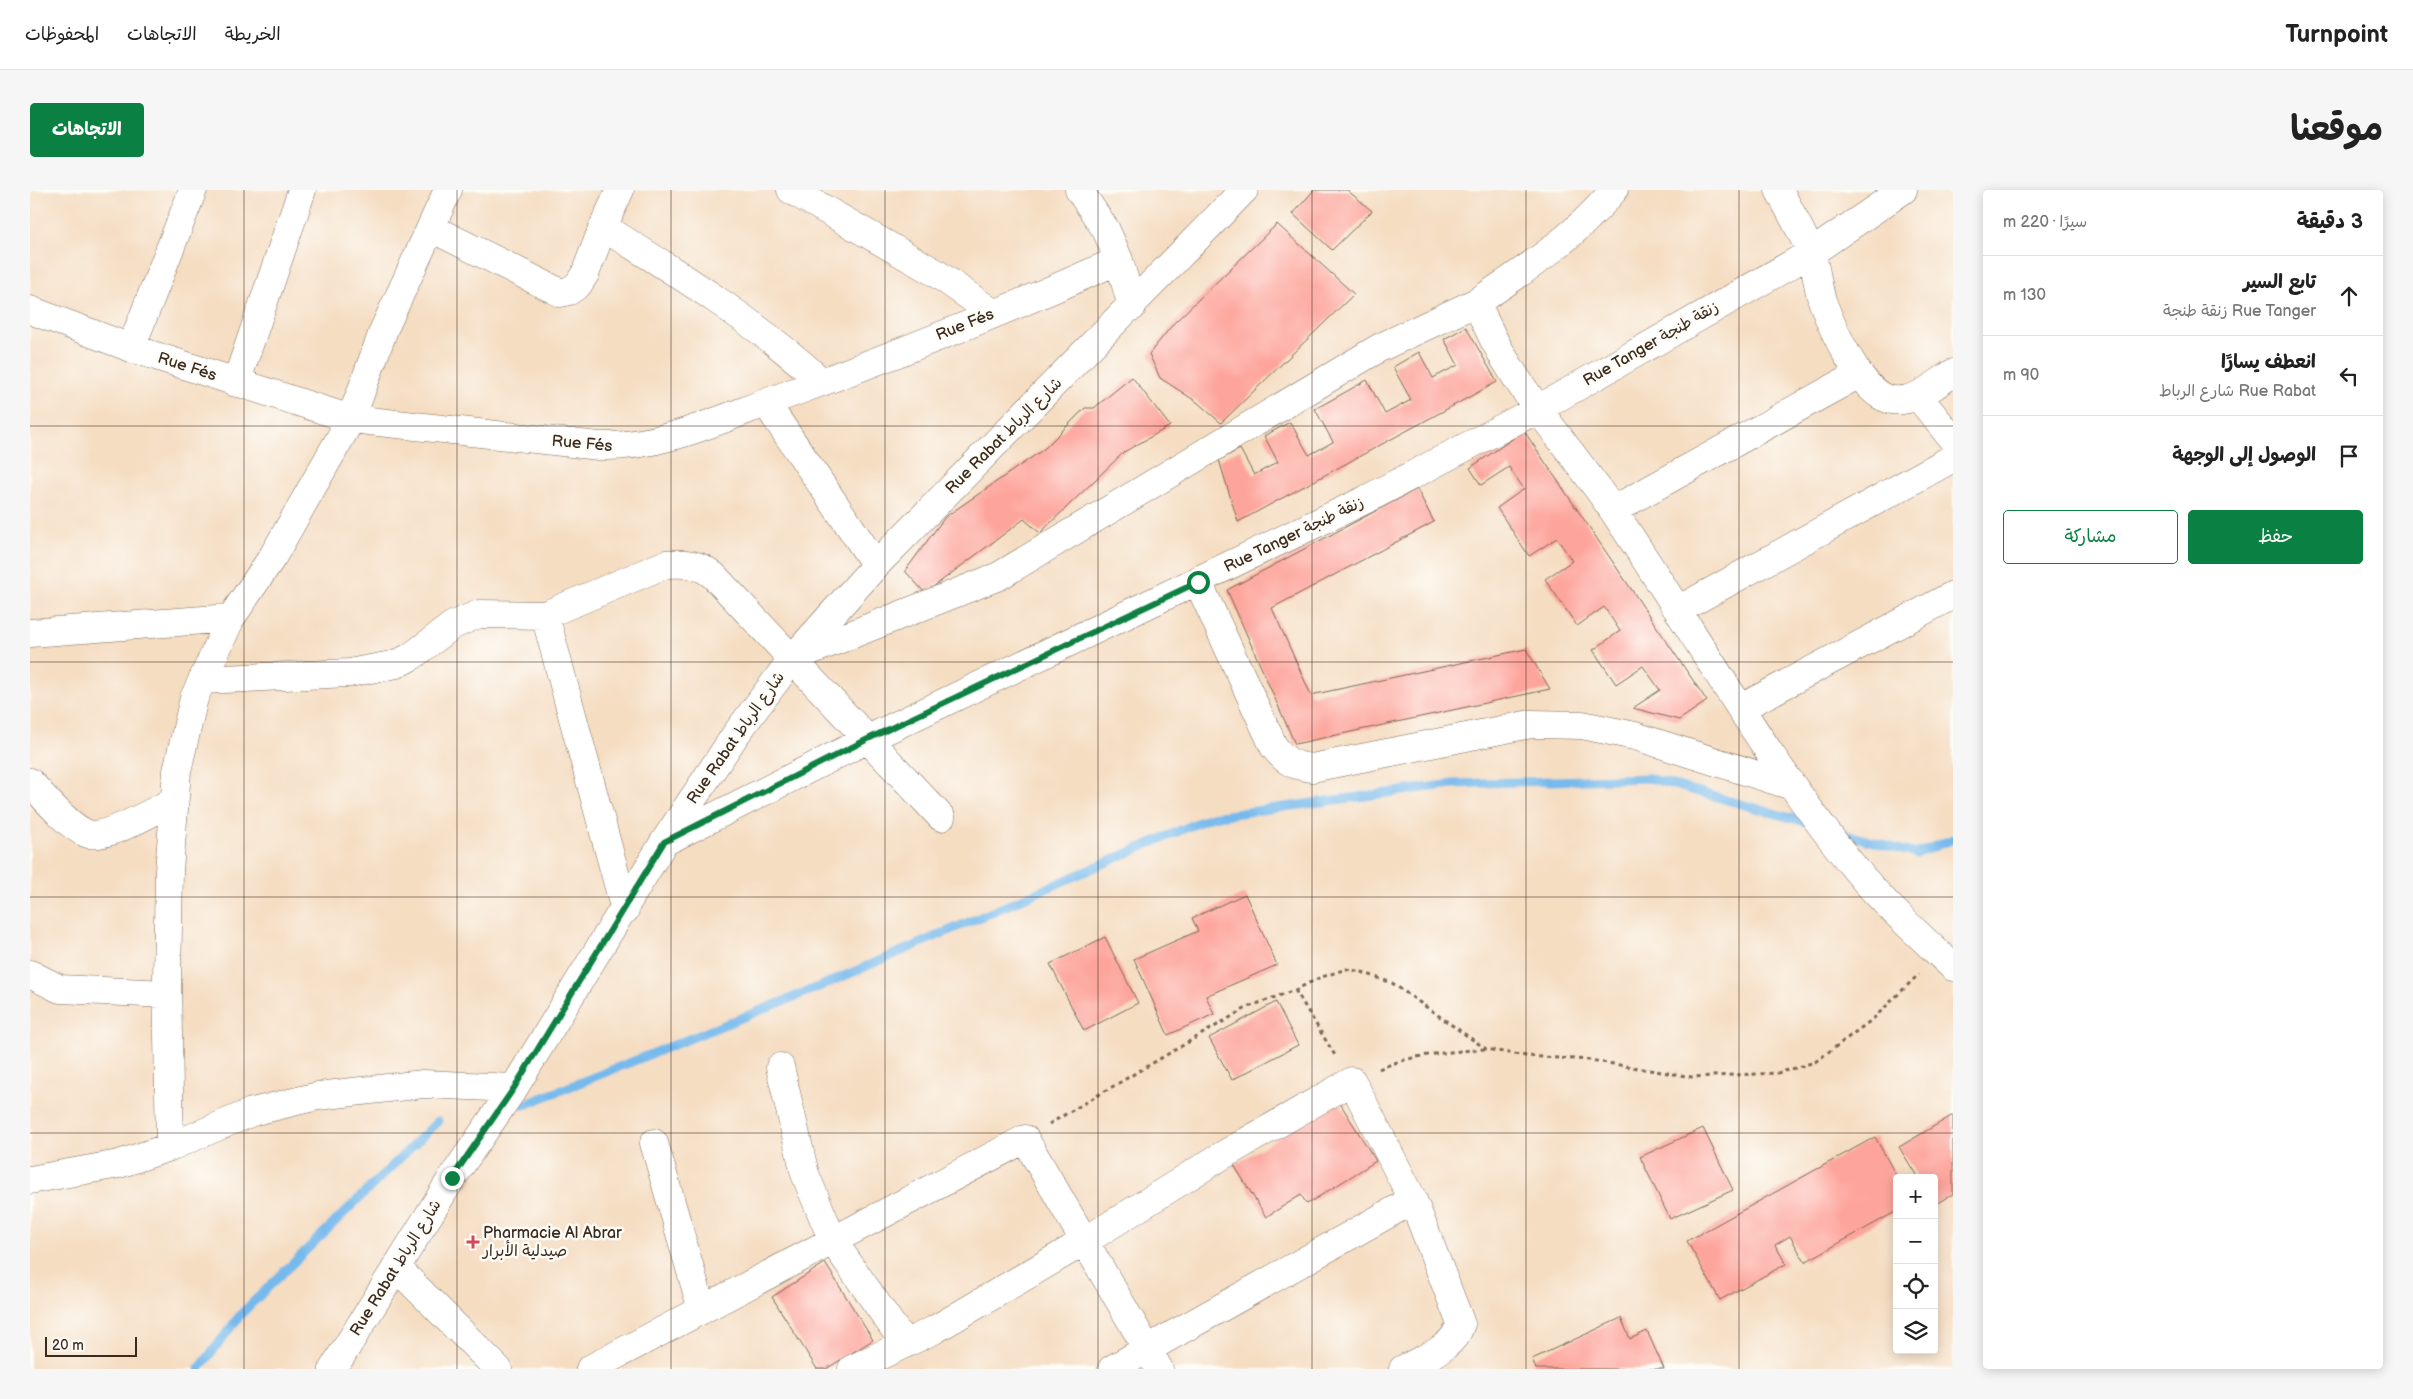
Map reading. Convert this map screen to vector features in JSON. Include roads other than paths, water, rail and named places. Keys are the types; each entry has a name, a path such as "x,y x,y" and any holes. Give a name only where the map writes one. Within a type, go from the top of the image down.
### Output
{"street":[{"path":"131,348 193,190"},
{"path":"236,383 302,190"},
{"path":"170,1147 167,994 169,871 177,771 194,698 231,618 273,556 351,420 384,329 448,190"},
{"path":"431,228 561,293 569,291 578,285 585,274 620,190"},
{"path":"791,190 936,273 994,313"},
{"path":"1079,190 1106,230 1119,260 1132,307"},
{"path":"793,658 999,576 1379,348 1477,302 1540,259 1574,232 1614,190"},
{"path":"1778,190 1811,253 1822,302 1839,341 1859,374 1876,393 1887,399 1902,400 1918,396 1953,373"},
{"name":"Rue Tanger زنقة طنجة","path":"664,842 868,739 1198,582 1367,499 1538,409 1811,253 1903,190"},
{"name":"Rue Rabat شارع الرباط","path":"333,1369 452,1178 514,1088 625,910 664,842 736,734 793,658 876,565 1132,307 1234,193"},
{"path":"603,227 668,267 748,322 793,356 822,382"},
{"name":"Rue Fés","path":"30,310 131,348 351,420 623,447 646,444 669,437 822,382 994,313 1119,260"},
{"path":"1477,302 1488,332 1538,409 1613,510 1796,792 1858,872 1946,960"},
{"path":"1613,510 1859,374"},
{"path":"1918,396 1953,440"},
{"path":"766,403 876,565"},
{"path":"1678,610 1953,458"},
{"path":"202,680 349,673 381,668 397,664 412,656 453,625 479,614 545,615 666,564 687,563 704,568 714,576 941,817"},
{"path":"1198,582 1274,747 1283,758 1295,766 1312,768 1531,724 1582,725 1635,736 1796,792"},
{"path":"1741,708 1953,595"},
{"path":"545,615 625,910"},
{"path":"30,633 231,618"},
{"path":"30,782 76,828 89,834 105,834 174,801"},
{"path":"30,974 60,989 167,994"},
{"path":"780,1067 805,1174 833,1241 905,1344"},
{"path":"852,1369 934,1330 1085,1241 1218,1158 1352,1081 1414,1200 1461,1324 1458,1335 1450,1342 1403,1369"},
{"path":"30,1180 119,1164 170,1147 252,1112 318,1096 423,1084 514,1088"},
{"path":"590,1369 1025,1139 1153,1359"},
{"path":"654,1143 702,1310"},
{"path":"1112,1369 1153,1359 1414,1200"},
{"path":"396,1267 498,1369"}],"waterway":[{"path":"524,1105 821,986 1211,817 1453,784 1649,778 1812,824"},
{"path":"1834,831 1916,854 1953,839"},
{"path":"199,1369 241,1314 438,1121"}],"place":[{"name":"Pharmacie Al Abrar صيدلية الأبرار","path":"473,1242"}]}
